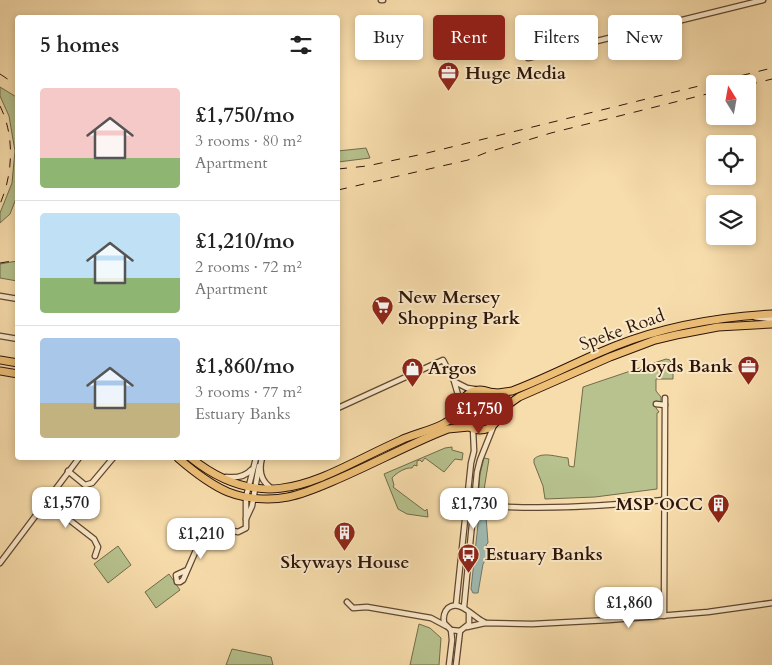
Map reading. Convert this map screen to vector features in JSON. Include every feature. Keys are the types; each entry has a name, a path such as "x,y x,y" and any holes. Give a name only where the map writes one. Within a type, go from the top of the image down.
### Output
{"highway":[{"name":"Speke Road","path":"484,391 498,393 512,391 624,342 682,325 772,312"},
{"name":"Speke Road","path":"499,416 509,404 519,397 627,350 655,340 699,330 740,325 772,324"},
{"path":"624,342 627,350"},
{"path":"0,360 15,362"},
{"path":"0,371 15,374"},
{"path":"181,460 207,481 228,492 246,497 253,502 262,499 288,497 347,476 448,429 471,428 484,430 494,425 499,416 500,404 493,395 484,391 468,394 454,417 442,424 315,480 297,486 274,489 251,488 226,481 194,460"},
{"path":"460,407 462,419 471,428"}],"street":[{"path":"598,41 763,0"},
{"path":"0,296 15,298"},
{"path":"747,315 772,319"},
{"path":"0,336 15,338"},
{"path":"340,407 443,360 454,381 460,407"},
{"path":"454,381 463,387 484,391"},
{"path":"664,616 663,500 665,398"},
{"path":"656,404 665,405"},
{"path":"464,607 480,460 494,425"},
{"path":"456,605 474,451 471,428"},
{"path":"0,563 76,460"},
{"path":"68,471 85,485 89,485 111,460"},
{"path":"246,520 253,502 251,488 255,460"},
{"path":"187,570 206,525 223,530 242,531 246,528 246,497 262,460"},
{"path":"260,466 263,481 274,489"},
{"path":"216,475 241,476 248,474 253,467"},
{"path":"474,505 546,509 663,500"},
{"path":"45,501 94,539 98,547 94,556"},
{"path":"347,602 353,608 367,607 431,618 451,630 460,631 485,622 548,624 664,616 772,603"},
{"path":"446,626 443,620 444,614 448,609 456,605 464,607 469,613 485,622"},
{"path":"467,627 470,620 469,613"},
{"path":"431,618 444,614"},
{"path":"449,665 452,640 451,630"},
{"path":"456,665 460,631"}],"green space":[{"path":"0,87 15,96 15,151 9,116 0,96"},
{"path":"366,148 370,158 340,162 340,151"},
{"path":"15,151 15,201 10,214 0,223 0,213 12,183"},
{"path":"15,261 15,281 0,278 0,264"},
{"path":"666,359 670,360 673,368 673,379 656,379 656,391 661,397 661,402 656,401 656,408 659,412 657,413 657,489 595,497 545,499 543,486 534,459 541,455 568,458 569,466 574,467 583,387"},
{"path":"452,447 452,450 463,453 462,460 455,459 444,472 425,458 422,462 420,460 417,461 417,466 414,465 412,468 407,468 392,478 393,487 425,511 427,509 428,517 407,514 398,509 384,474 445,448"},
{"path":"484,458 489,459 483,496 480,496 480,499 492,500 491,504 482,503 478,498 480,474"},
{"path":"118,546 131,565 108,583 94,564"},
{"path":"169,574 180,590 156,608 145,592"},
{"path":"419,624 430,628 441,638 439,665 410,665"},
{"path":"232,649 271,657 273,665 226,665"}],"water":[{"path":"479,515 486,516 488,543 486,545 489,555 483,564 478,593 473,593 471,589"}],"railway":[{"path":"340,169 367,166 423,154 772,68"},
{"path":"0,74 15,84"},
{"path":"756,83 772,79"},
{"path":"340,190 468,160 551,133 706,94"},
{"path":"0,106 5,118 10,142 10,168 0,204"},
{"path":"0,263 15,260"}],"place":[{"name":"Huge Media","path":"449,92"},
{"name":"New Mersey Shopping Park","path":"382,326"},
{"name":"Lloyds Bank","path":"749,385"},
{"name":"Argos","path":"412,387"},
{"name":"MSP OCC","path":"719,523"},
{"name":"Skyways House","path":"345,551"},
{"name":"Estuary Banks","path":"469,573"}]}
